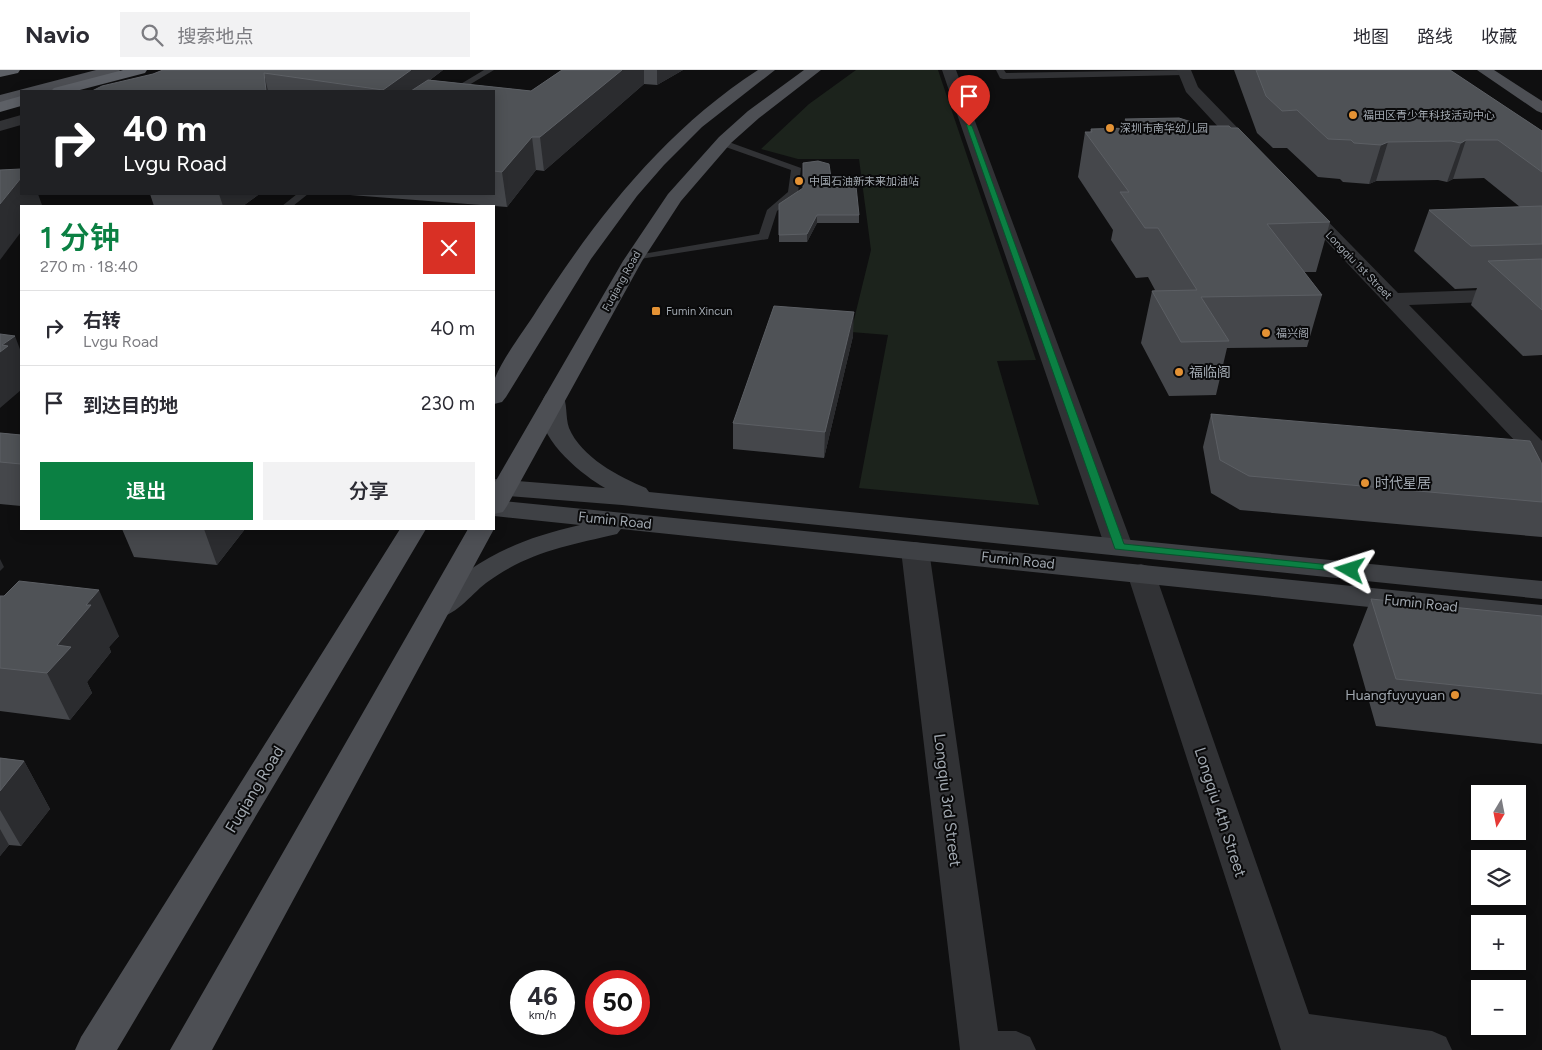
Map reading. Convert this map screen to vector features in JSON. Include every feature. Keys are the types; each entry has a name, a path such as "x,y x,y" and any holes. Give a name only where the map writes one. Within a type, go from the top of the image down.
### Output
{"highway":[{"path":"0,73 13,70"},
{"path":"63,90 140,70"},
{"path":"0,107 20,101"}],"main road":[{"path":"36,90 113,70"},
{"path":"495,395 583,257 642,178 668,150 709,112 768,70"},
{"name":"Fuqiang Road","path":"496,497 615,294 631,259 687,182 756,111 814,70"},
{"path":"1484,70 1542,108"},
{"path":"0,100 20,94"},
{"path":"554,399 554,420 567,444 585,463 607,479 628,490 675,503"},
{"name":"Fumin Road","path":"496,497 675,503 1542,590"},
{"name":"Fumin Road","path":"496,497 656,524 1542,615"},
{"path":"432,614 466,582 496,562 534,544 607,528 656,524"},
{"name":"Fuqiang Road","path":"95,1050 411,530"},
{"path":"190,1050 480,530"}],"street":[{"path":"949,70 1119,547"},
{"path":"1184,71 1187,83 1197,96 1264,166"},
{"path":"0,126 20,120"},
{"name":"Longqiu 1st Street","path":"1291,194 1542,455"},
{"path":"1392,298 1542,294"},
{"name":"Longqiu 3rd Street","path":"915,550 992,1050"},
{"name":"Longqiu 4th Street","path":"1141,573 1297,1040"},
{"path":"1297,1040 1432,1050"}],"lane":[{"path":"455,90 490,70"},
{"path":"1000,70 1003,76 1184,71"},
{"path":"631,259 764,237 772,210 793,193 796,168 723,143"},
{"path":"288,205 301,195"}],"shaded area":[{"path":"856,70 938,70 1036,360 997,361 1039,505 859,488 888,335 851,332 871,250 859,159 798,159 761,149 809,104"}],"building":[{"path":"163,70 411,70 383,90 264,73 266,90 94,90 102,86"},
{"path":"562,70 622,70 540,137 532,137 502,172 495,171 495,90 413,90 428,80 531,91"},
{"name":"福田区青少年科技活动中心","path":"1256,70 1450,70 1542,131 1542,172 1498,140 1466,140 1461,143 1451,141 1388,142 1381,145 1354,143 1351,140 1328,139 1297,110 1282,111 1266,96"},
{"path":"1179,118 1204,126 1238,128 1330,222 1267,224 1322,295 1201,297 1229,341 1181,342 1152,291 1197,290 1158,228 1145,228 1120,192 1129,192 1085,132 1092,132 1091,129 1133,128 1125,119"},
{"path":"818,161 829,164 832,185 856,186 859,215 817,215 807,234 779,235 779,204 803,188 803,163"},
{"path":"20,169 20,179 0,204 0,170"},
{"path":"1542,206 1542,244 1471,246 1429,210"},
{"path":"1542,259 1542,310 1488,261"},
{"path":"774,306 854,312 825,432 733,423"},
{"path":"0,334 15,336 2,345 8,346 0,352"},
{"path":"1211,414 1530,441 1542,464 1542,502 1249,476 1220,460"},
{"path":"0,433 20,435 20,464 0,462"},
{"path":"19,581 99,590 86,605 91,605 57,645 71,647 47,673 0,668 0,596 4,596"},
{"path":"1371,599 1542,616 1542,694 1396,679"},
{"path":"0,758 24,761 0,791"}],"place":[{"name":"福田区青少年科技活动中心","path":"1353,115"},
{"name":"深圳市南华幼儿园","path":"1110,128"},
{"name":"中国石油新未来加油站","path":"799,181"},
{"name":"Fumin Xincun","path":"656,311"},
{"name":"福兴阁","path":"1266,333"},
{"name":"福临阁","path":"1179,372"},
{"name":"时代星居","path":"1365,483"},
{"name":"Huangfuyuyuan","path":"1455,695"}],"route":[{"path":"969,126 1119,547 1350,570"}]}
